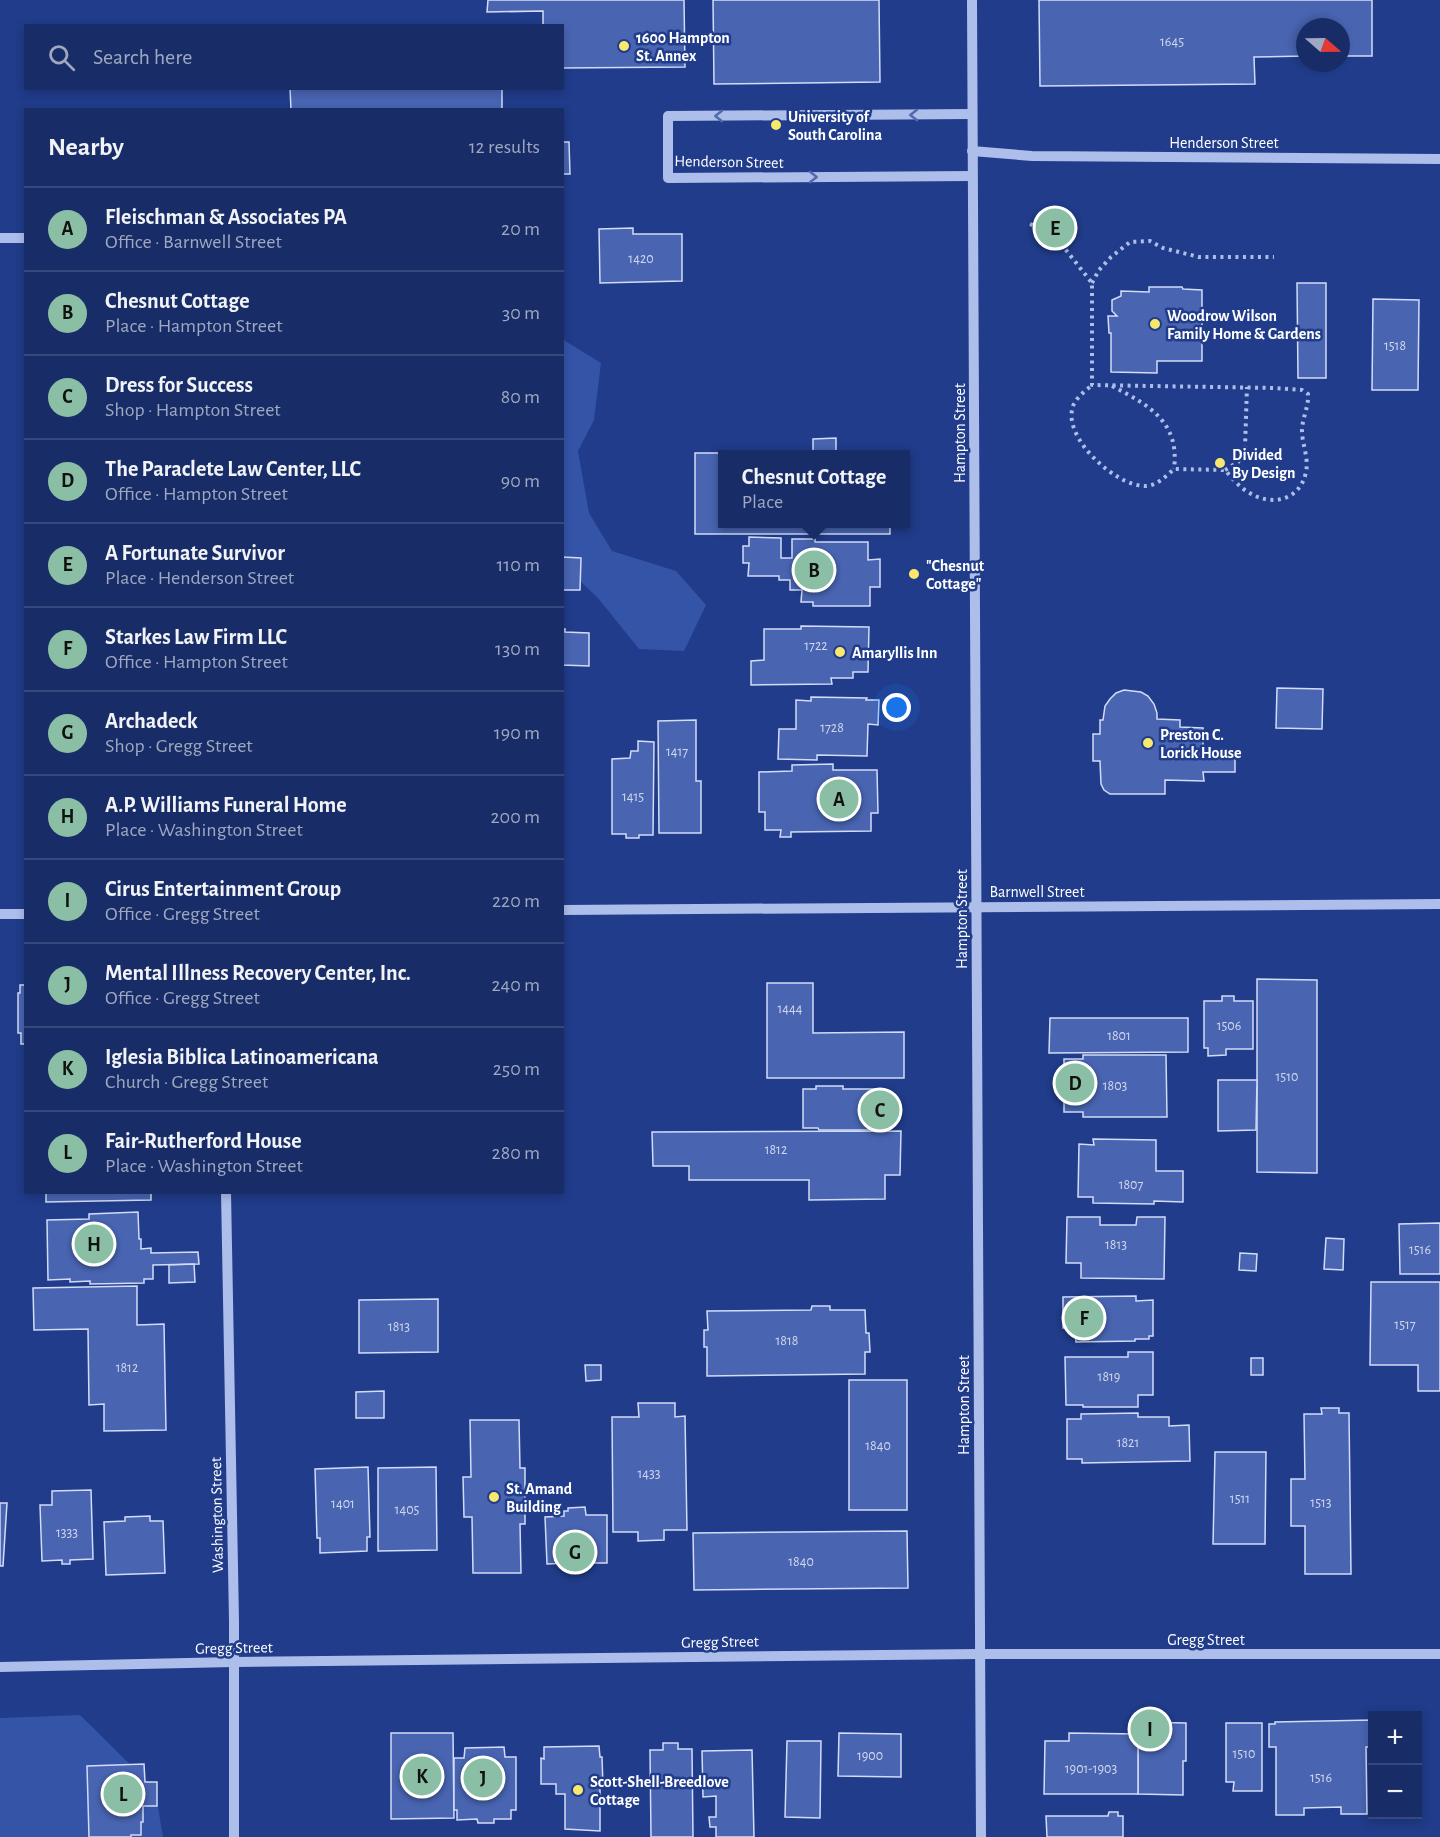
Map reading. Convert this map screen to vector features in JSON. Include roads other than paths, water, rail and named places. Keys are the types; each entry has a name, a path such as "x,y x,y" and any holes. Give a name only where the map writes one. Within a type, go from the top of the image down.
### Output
{"street":[{"name":"Hampton Street","path":"972,0 981,1837"},
{"name":"Henderson Street","path":"972,114 668,116 668,178 972,176"},
{"name":"Henderson Street","path":"972,151 1032,156 1440,159"},
{"path":"0,238 24,238"},
{"name":"Barnwell Street","path":"564,910 1440,904"},
{"path":"0,914 24,914"},
{"name":"Washington Street","path":"226,1194 234,1662 234,1837"},
{"name":"Gregg Street","path":"0,1667 234,1662 980,1654 1440,1654"}],"place":[{"name":"1600 Hampton St. Annex","path":"624,46"},
{"name":"University of South Carolina","path":"776,125"},
{"name":"A Fortunate Survivor","path":"1055,228"},
{"name":"Woodrow Wilson Family Home & Gardens","path":"1155,324"},
{"name":"Divided By Design","path":"1220,463"},
{"name":"Chesnut Cottage","path":"814,570"},
{"name":"\"Chesnut Cottage\"","path":"914,574"},
{"name":"Amaryllis Inn","path":"840,652"},
{"name":"Preston C. Lorick House","path":"1148,743"},
{"name":"Fleischman & Associates PA","path":"839,799"},
{"name":"The Paraclete Law Center, LLC","path":"1075,1083"},
{"name":"Dress for Success","path":"880,1110"},
{"name":"A.P. Williams Funeral Home","path":"94,1244"},
{"name":"Starkes Law Firm LLC","path":"1084,1318"},
{"name":"St. Amand Building","path":"494,1497"},
{"name":"Archadeck","path":"575,1552"},
{"name":"Cirus Entertainment Group","path":"1150,1729"},
{"name":"Iglesia Biblica Latinoamericana","path":"422,1776"},
{"name":"Mental Illness Recovery Center, Inc.","path":"483,1778"},
{"name":"Scott-Shell-Breedlove Cottage","path":"578,1790"},
{"name":"Fair-Rutherford House","path":"123,1794"}]}
